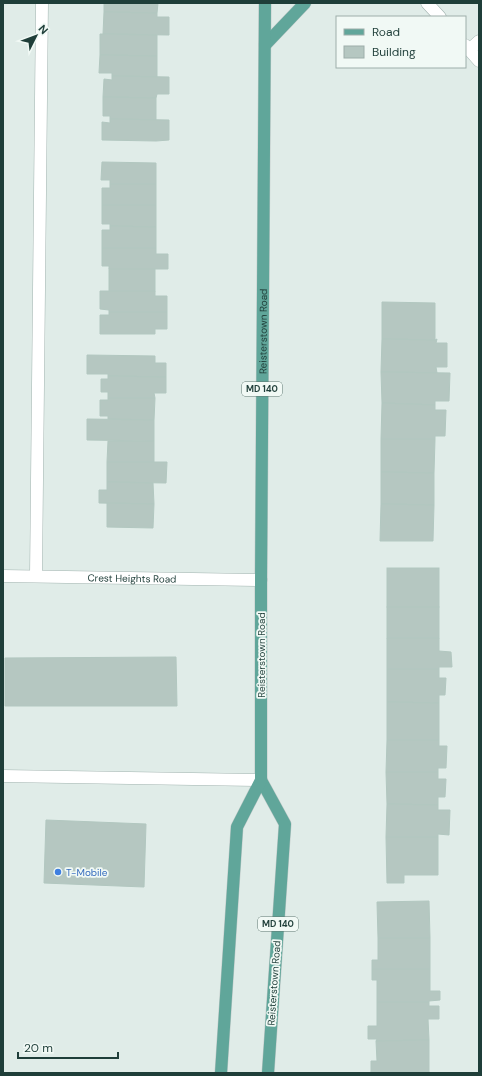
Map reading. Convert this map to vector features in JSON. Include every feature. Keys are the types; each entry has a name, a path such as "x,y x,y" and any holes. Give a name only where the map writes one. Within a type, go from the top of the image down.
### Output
{"main road":[{"name":"Reisterstown Road","path":"221,1073 237,827 261,780 265,3"},
{"path":"264,45 305,3"},
{"name":"Reisterstown Road","path":"261,780 285,824 268,1073"}],"street":[{"path":"36,576 42,3"},
{"path":"427,3 439,16"},
{"path":"479,41 467,48 479,61"},
{"name":"Crest Heights Road","path":"3,576 261,580"},
{"path":"3,776 261,780"}],"building":[{"path":"104,3 158,3 157,13 104,12"},
{"path":"104,12 157,13 157,17 169,17 169,35 103,34"},
{"path":"100,34 157,35 157,56 100,55"},
{"path":"100,55 157,56 157,77 112,76 112,73 99,73"},
{"path":"112,76 169,77 169,94 157,94 156,98 103,97 104,79 112,80"},
{"path":"103,97 156,98 156,120 110,119 110,116 103,116"},
{"path":"110,119 169,120 169,140 102,140 102,122 110,123"},
{"path":"102,162 156,163 156,184 110,184 110,180 101,180"},
{"path":"110,184 156,184 156,205 102,205 102,188 110,188"},
{"path":"102,205 156,205 156,227 110,226 110,224 102,224"},
{"path":"110,226 156,227 156,248 102,248 102,230 110,230"},
{"path":"102,248 156,248 156,254 168,254 168,269 109,269 109,266 102,266"},
{"path":"109,269 155,269 155,291 109,291"},
{"path":"100,291 155,291 155,296 167,296 167,312 109,312 109,310 100,309"},
{"path":"382,302 435,303 435,340 382,339"},
{"path":"109,312 167,312 167,329 155,329 155,334 100,334 100,315 109,315"},
{"path":"382,339 437,339 436,343 447,343 447,367 436,367 437,373 381,372"},
{"path":"87,355 155,356 155,363 166,363 166,377 108,376 108,374 87,374"},
{"path":"381,372 450,373 449,401 435,401 435,405 382,403"},
{"path":"108,376 166,377 166,393 154,393 155,398 108,398 108,392 101,392 101,379 108,379"},
{"path":"108,398 155,398 154,420 108,419 108,416 100,416 100,400 108,400"},
{"path":"382,403 435,405 435,410 446,410 445,436 435,436 435,439 381,439"},
{"path":"87,419 154,420 154,441 87,440"},
{"path":"381,439 435,439 434,473 381,472"},
{"path":"108,441 154,441 154,462 107,462"},
{"path":"107,462 167,462 166,483 107,482"},
{"path":"381,472 434,473 434,505 381,504"},
{"path":"107,482 153,483 154,504 99,503 99,490 107,490"},
{"path":"107,503 154,504 153,528 107,527"},
{"path":"381,504 434,505 433,541 380,541"},
{"path":"387,568 439,568 439,607 387,607"},
{"path":"387,607 439,607 439,638 387,638"},
{"path":"387,638 439,638 439,651 451,652 452,667 439,667 439,669 387,669"},
{"path":"176,657 177,706 5,706 5,658"},
{"path":"387,669 439,669 439,678 446,678 445,695 439,695 439,703 387,702"},
{"path":"387,702 439,703 439,740 387,740"},
{"path":"387,740 439,740 439,746 447,746 446,768 438,768 438,772 386,772"},
{"path":"386,772 438,772 438,779 446,779 445,797 438,797 438,805 387,804"},
{"path":"387,804 438,805 438,810 450,810 449,835 438,834 438,837 386,837"},
{"path":"46,820 146,824 144,887 44,883"},
{"path":"386,837 438,837 438,875 404,875 404,883 387,883"},
{"path":"429,901 430,938 378,938 377,902"},
{"path":"378,938 430,938 430,969 372,969 372,960 378,960"},
{"path":"372,969 430,969 430,991 440,991 440,1000 429,1002 377,1002 377,980 372,980"},
{"path":"377,1002 429,1002 429,1006 439,1006 439,1019 428,1019 429,1040 376,1041 377,1039 368,1039 368,1026 377,1026"},
{"path":"429,1040 429,1072 371,1072 371,1061 377,1061 376,1041"},
{"path":"429,1072 429,1073 371,1073"}],"place":[{"name":"T-Mobile","path":"58,872"}]}
